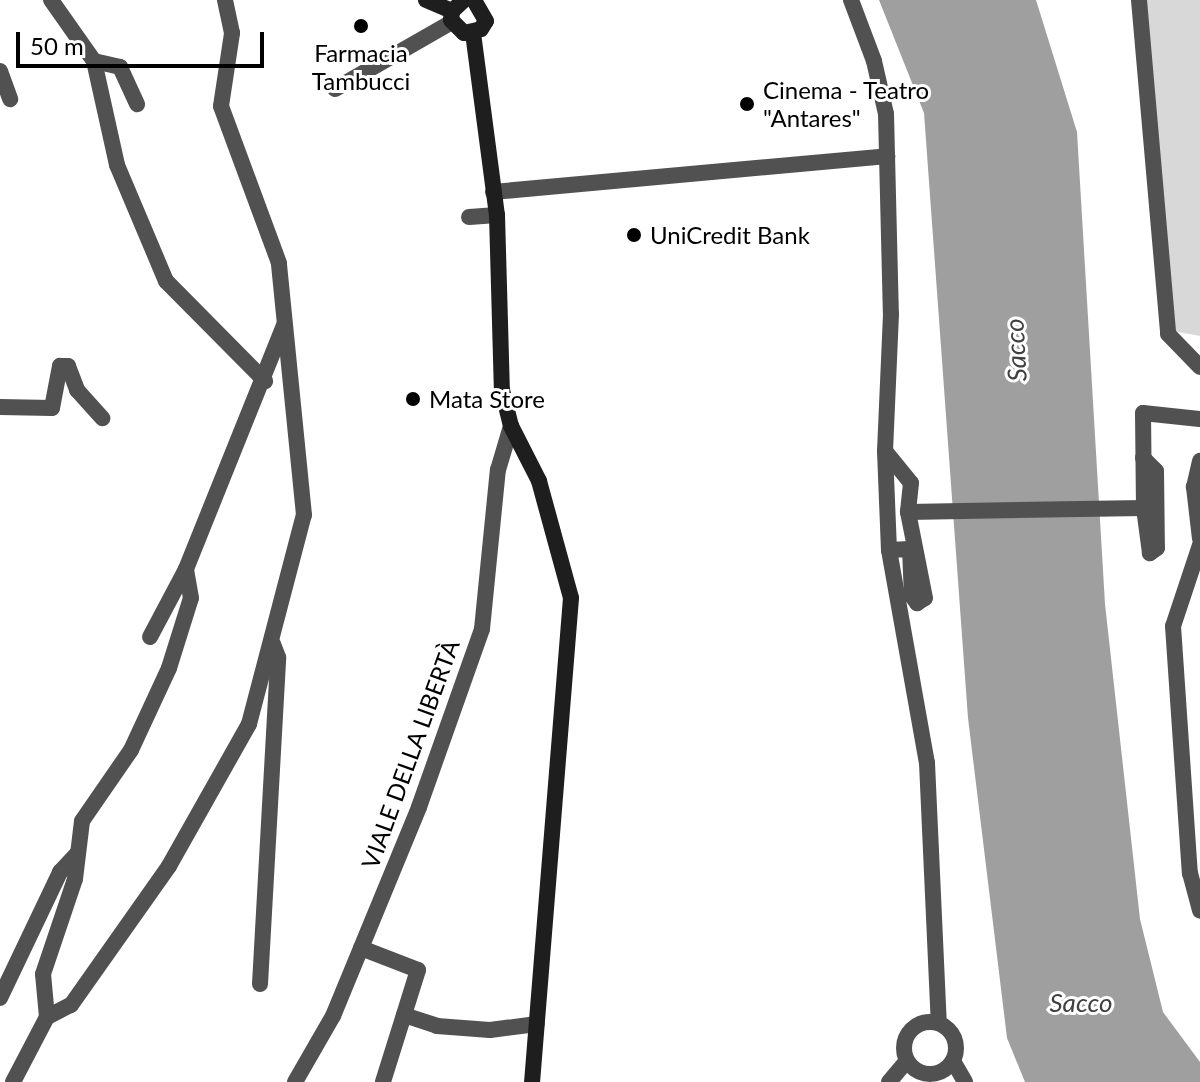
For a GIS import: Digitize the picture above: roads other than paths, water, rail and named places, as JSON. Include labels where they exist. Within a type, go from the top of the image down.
[{"type":"main road","points":[[426,0],[456,11],[456,29],[473,33]]},
{"type":"main road","points":[[473,33],[486,21],[474,0]]},
{"type":"main road","points":[[473,33],[497,215],[502,390],[511,426],[539,481],[571,598],[532,1082]]},
{"type":"street","points":[[51,0],[94,61],[117,165],[166,281],[265,381]]},
{"type":"street","points":[[47,1017],[71,1005],[169,866],[249,724],[304,515],[287,316],[279,263],[221,106],[232,33],[225,0]]},
{"type":"street","points":[[851,0],[874,61],[886,114],[891,314],[885,451],[889,550],[927,763],[939,1023],[956,1043],[953,1061],[965,1082]]},
{"type":"street","points":[[1139,0],[1168,334],[1200,367]]},
{"type":"street","points":[[335,89],[456,11]]},
{"type":"street","points":[[94,61],[120,67],[137,104]]},
{"type":"street","points":[[0,71],[10,99]]},
{"type":"street","points":[[493,192],[887,156]]},
{"type":"street","points":[[469,217],[497,215]]},
{"type":"street","points":[[150,637],[186,569],[265,381],[287,316]]},
{"type":"street","points":[[0,407],[52,408],[60,366],[68,366],[77,390],[102,418]]},
{"type":"street","points":[[1143,458],[1156,471],[1157,548],[1150,553],[1136,508],[1143,458],[1143,413],[1200,419]]},
{"type":"street","name":"VIALE DELLA LIBERTÀ","points":[[295,1082],[333,1016],[419,807],[482,629],[498,470],[511,426]]},
{"type":"street","points":[[885,451],[911,483],[908,512],[925,598],[917,603],[912,596],[910,549],[889,550]]},
{"type":"street","points":[[1200,461],[1197,488],[1200,542],[1173,626],[1200,911]]},
{"type":"street","points":[[908,512],[1136,508]]},
{"type":"street","points":[[13,1082],[47,1017],[43,974],[75,879],[82,821],[131,750],[169,668],[191,598],[186,569]]},
{"type":"street","points":[[260,984],[278,657],[273,642]]},
{"type":"street","points":[[0,998],[60,872],[78,853]]},
{"type":"street","points":[[361,948],[418,970],[383,1082]]},
{"type":"street","points":[[404,1015],[437,1026],[490,1030],[537,1024]]},
{"type":"street","points":[[939,1023],[920,1023],[908,1032],[903,1046],[906,1062],[918,1073],[934,1075],[953,1061]]},
{"type":"street","points":[[889,1082],[906,1062]]},
{"type":"water","name":"Sacco","points":[[879,0],[1036,0],[1077,132],[1105,604],[1140,919],[1163,1012],[1200,1062],[1200,1082],[1025,1082],[1007,1038],[968,718],[924,113]]},
{"type":"place","name":"Farmacia Tambucci","points":[[361,26]]},
{"type":"place","name":"Cinema - Teatro \"Antares\"","points":[[747,104]]},
{"type":"place","name":"UniCredit Bank","points":[[634,235]]},
{"type":"place","name":"Mata Store","points":[[413,399]]}]
